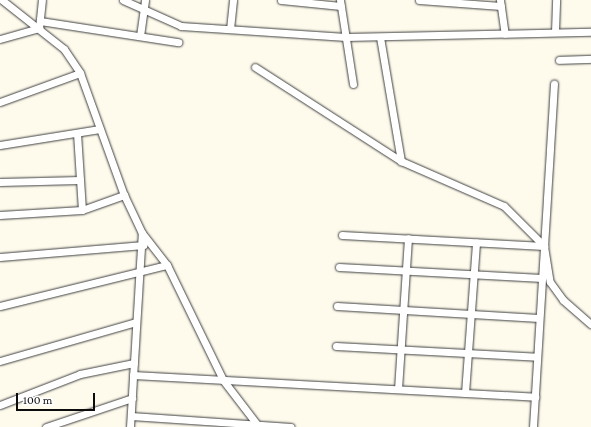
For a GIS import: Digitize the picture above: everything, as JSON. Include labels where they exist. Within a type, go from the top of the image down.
[{"type":"street","points":[[2,0],[39,25],[64,49],[80,73],[124,195],[142,233],[167,265],[223,380],[258,426]]},
{"type":"street","points":[[39,25],[42,0]]},
{"type":"street","points":[[123,0],[181,26],[346,37],[591,32]]},
{"type":"street","points":[[140,36],[146,10],[145,0]]},
{"type":"street","points":[[230,29],[233,0]]},
{"type":"street","points":[[281,0],[341,3],[353,84]]},
{"type":"street","points":[[419,0],[500,3],[505,34]]},
{"type":"street","points":[[555,32],[556,0]]},
{"type":"street","points":[[0,39],[39,25],[140,36],[178,42]]},
{"type":"street","points":[[380,37],[401,161]]},
{"type":"street","points":[[559,60],[591,59]]},
{"type":"street","points":[[254,67],[401,161],[504,206],[544,246],[553,288],[591,324]]},
{"type":"street","points":[[0,102],[80,73]]},
{"type":"street","points":[[533,427],[554,84]]},
{"type":"street","points":[[0,145],[100,129]]},
{"type":"street","points":[[77,133],[82,210]]},
{"type":"street","points":[[0,182],[80,180]]},
{"type":"street","points":[[0,215],[82,210],[124,195]]},
{"type":"street","points":[[130,427],[142,233]]},
{"type":"street","points":[[342,235],[544,246]]},
{"type":"street","points":[[398,389],[408,238]]},
{"type":"street","points":[[465,393],[476,242]]},
{"type":"street","points":[[0,257],[150,244]]},
{"type":"street","points":[[0,306],[167,265]]},
{"type":"street","points":[[339,266],[542,278]]},
{"type":"street","points":[[337,306],[539,318]]},
{"type":"street","points":[[0,361],[136,322]]},
{"type":"street","points":[[336,346],[537,357]]},
{"type":"street","points":[[0,405],[80,374],[134,363]]},
{"type":"street","points":[[133,375],[534,396]]},
{"type":"street","points":[[46,427],[132,398]]},
{"type":"street","points":[[131,416],[258,426],[290,427]]}]
